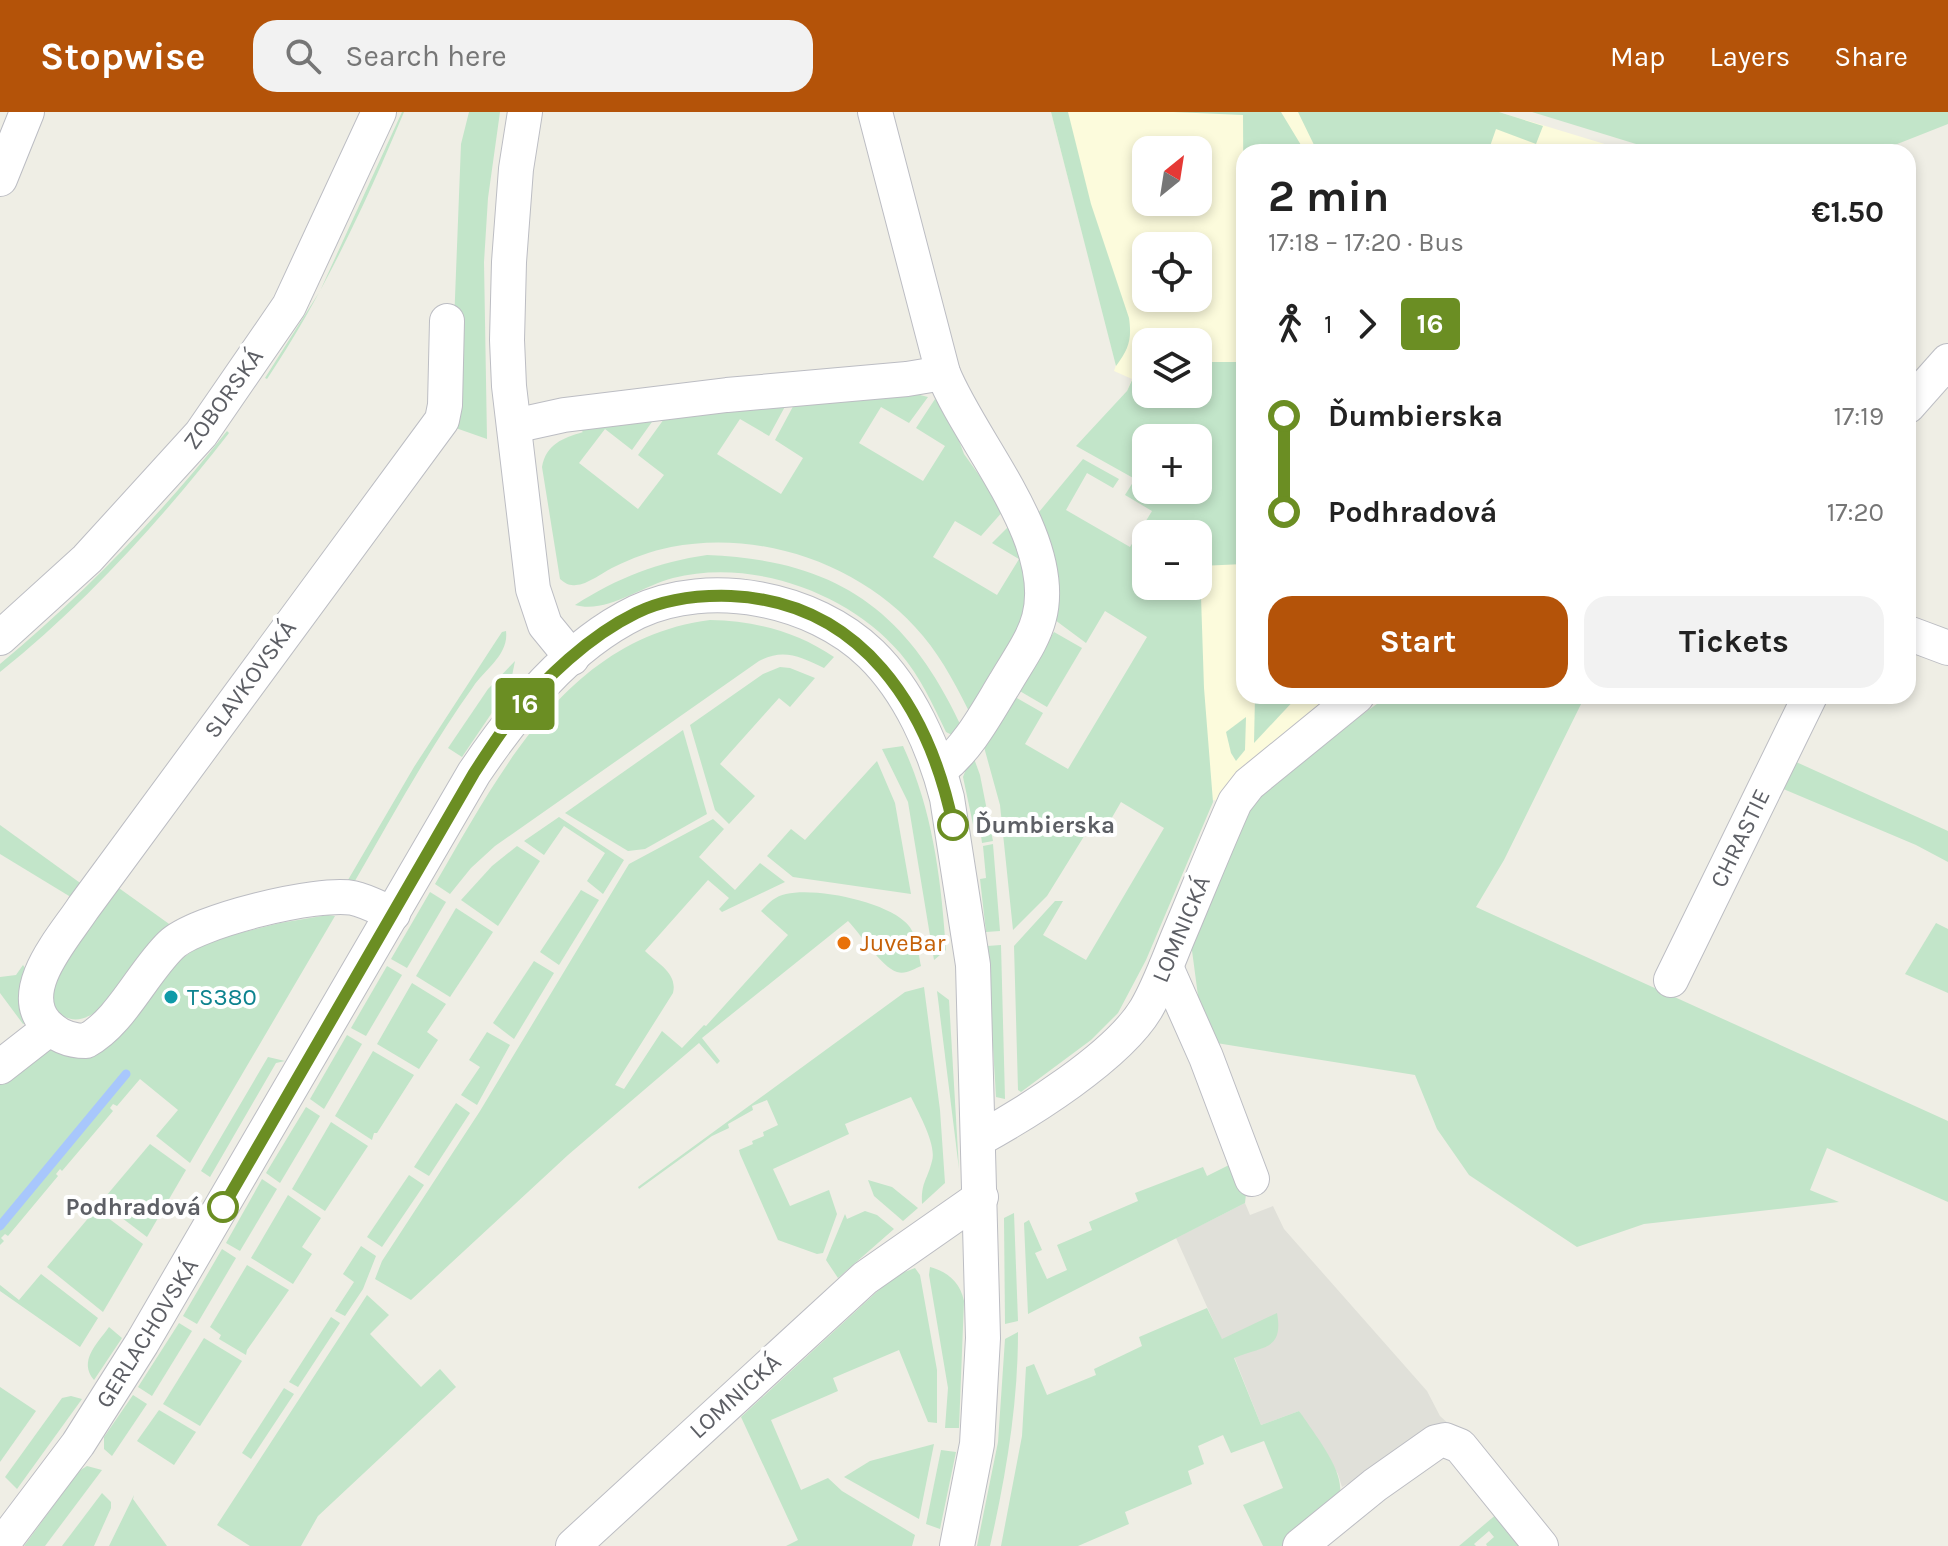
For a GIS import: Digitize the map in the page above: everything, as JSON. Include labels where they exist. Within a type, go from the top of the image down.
[{"type":"street","points":[[0,179],[27,112]]},
{"type":"street","name":"ZOBORSKÁ","points":[[0,638],[87,559],[201,434],[289,306],[379,112]]},
{"type":"street","points":[[525,112],[516,169],[509,262],[507,340],[514,426],[537,608],[545,625],[572,658]]},
{"type":"street","points":[[875,112],[943,373],[952,394],[1013,496],[1038,560],[1042,603],[1030,641],[1003,686],[959,754],[940,770],[953,825],[972,953],[981,1197],[984,1364],[977,1444],[957,1546]]},
{"type":"street","name":"SLAVKOVSKÁ","points":[[50,1028],[39,1013],[35,994],[42,970],[83,908],[306,601],[442,420],[447,321]]},
{"type":"street","points":[[1916,397],[1948,361]]},
{"type":"street","points":[[514,426],[564,415],[943,373]]},
{"type":"street","name":"GERLACHOVSKÁ","points":[[1,1546],[78,1444],[142,1343],[474,773],[510,719],[572,658],[612,627],[638,612],[666,602],[718,595],[772,602],[826,623],[870,654],[914,714],[940,770]]},
{"type":"street","points":[[1916,636],[1948,648]]},
{"type":"street","name":"LOMNICKÁ","points":[[979,1139],[1013,1120],[1113,1048],[1146,1009],[1231,811],[1243,790],[1347,704]]},
{"type":"street","name":"CHRASTIE","points":[[1671,980],[1806,704]]},
{"type":"street","points":[[0,1067],[50,1028],[76,1041],[86,1041],[95,1036],[170,946],[188,932],[261,909],[311,900],[352,898],[393,914]]},
{"type":"street","points":[[1166,967],[1206,1057],[1252,1179]]},
{"type":"street","name":"LOMNICKÁ","points":[[573,1546],[865,1278],[981,1197]]},
{"type":"street","points":[[1300,1546],[1375,1485],[1436,1442],[1445,1440],[1460,1446],[1541,1546]]},
{"type":"shaded area","points":[[402,112],[404,112],[358,215],[321,289]]},
{"type":"shaded area","points":[[469,112],[500,112],[488,198],[484,262],[487,439],[450,426],[461,144]]},
{"type":"shaded area","points":[[1051,112],[1499,112],[1605,144],[1236,144],[1236,704],[1348,704],[1235,802],[1190,798],[1196,600],[1212,600],[1212,520],[1204,520],[1219,486],[1212,470],[1212,424],[1177,424],[1153,408],[1212,408],[1212,328],[1132,328],[1132,379],[1114,371],[1116,365]]},
{"type":"shaded area","points":[[1051,112],[1068,112],[1091,204],[1129,318],[1128,344],[1116,366]]},
{"type":"shaded area","points":[[1173,112],[1281,112],[1300,144],[1243,144],[1243,115]]},
{"type":"shaded area","points":[[1298,112],[1499,112],[1543,126],[1536,144],[1496,129],[1491,144],[1314,144]]},
{"type":"shaded area","points":[[1532,112],[1948,112],[1948,124],[1897,144],[1636,144]]},
{"type":"shaded area","points":[[318,294],[267,379],[265,378]]},
{"type":"shaded area","points":[[1212,362],[1236,362],[1236,564],[1212,565],[1212,520],[1146,520],[1152,511],[1140,504],[1212,504],[1212,424],[1132,424],[1132,477],[1076,446],[1127,391],[1132,380],[1132,408],[1212,408]]},
{"type":"shaded area","points":[[916,394],[928,397],[909,423],[881,407],[859,443],[923,481],[945,446],[916,428],[935,399],[946,406],[964,454],[1004,510],[981,536],[955,521],[933,557],[997,595],[1019,559],[992,543],[1011,524],[1022,547],[1031,604],[973,719],[938,655],[899,611],[841,572],[809,558],[740,543],[705,543],[649,553],[580,584],[569,585],[560,579],[542,467],[551,447],[583,432],[575,425],[659,412],[632,450],[605,429],[579,463],[638,509],[664,475],[638,455],[669,412],[788,401],[769,436],[740,419],[717,454],[781,494],[803,458],[775,440],[797,399]]},
{"type":"shaded area","points":[[227,431],[229,433],[203,465],[122,559],[63,618],[0,672],[0,664],[91,582],[147,524]]},
{"type":"shaded area","points":[[1083,459],[1119,479],[1113,488],[1087,473],[1066,510],[1130,547],[1132,544],[1132,600],[1201,600],[1213,802],[1146,960],[1118,1013],[1091,1040],[1021,1092],[1018,1090],[1014,946],[1055,901],[1063,901],[1043,935],[1086,960],[1164,828],[1121,802],[1103,833],[1091,825],[1047,896],[1013,930],[1000,805],[984,747],[1015,697],[1043,713],[1025,744],[1068,769],[1147,637],[1105,611],[1086,643],[1055,620],[1034,518]]},
{"type":"shaded area","points":[[1132,484],[1132,499],[1125,495]]},
{"type":"shaded area","points":[[707,555],[754,559],[795,568],[832,581],[864,600],[893,624],[919,654],[963,730],[952,735],[946,732],[914,671],[879,631],[826,597],[796,585],[734,573],[703,573],[673,578],[612,603],[587,607],[575,605],[638,572]]},
{"type":"shaded area","points":[[710,620],[775,629],[805,640],[834,657],[824,668],[784,655],[759,661],[495,846],[471,868],[450,894],[435,884],[513,756],[543,717],[577,682],[616,653],[660,632]]},
{"type":"shaded area","points":[[506,631],[500,655],[473,687],[441,735],[352,886],[258,893],[305,883],[348,880],[414,767],[502,632]]},
{"type":"shaded area","points":[[1054,632],[1082,648],[1047,707],[1018,690]]},
{"type":"shaded area","points":[[515,661],[510,686],[462,757],[448,748],[488,689]]},
{"type":"shaded area","points":[[780,667],[815,678],[790,707],[779,698],[720,764],[755,796],[729,824],[715,810],[690,725],[763,674]]},
{"type":"shaded area","points":[[1255,704],[1291,704],[1254,743]]},
{"type":"shaded area","points":[[1377,704],[1581,704],[1504,860],[1476,907],[1948,1121],[1948,1202],[1827,1148],[1810,1190],[1839,1202],[1644,1224],[1577,1247],[1469,1175],[1437,1129],[1415,1075],[1204,1041],[1191,943],[1249,804],[1306,755]]},
{"type":"shaded area","points":[[1246,717],[1245,750],[1236,761],[1226,732]]},
{"type":"shaded area","points":[[683,730],[707,814],[645,849],[628,851],[565,813]]},
{"type":"shaded area","points":[[903,746],[922,795],[938,871],[946,950],[934,960],[908,802],[882,749]]},
{"type":"shaded area","points":[[972,753],[980,775],[993,841],[982,843],[980,828],[974,829],[963,777]]},
{"type":"shaded area","points":[[877,761],[895,803],[911,894],[793,877],[767,856],[791,829],[805,840]]},
{"type":"shaded area","points":[[1794,761],[1948,831],[1948,862],[1916,845],[1781,788]]},
{"type":"shaded area","points":[[559,817],[624,860],[603,894],[587,881],[605,853],[564,826],[544,855],[524,841]]},
{"type":"shaded area","points":[[713,819],[724,829],[699,857],[735,890],[760,863],[785,882],[722,912],[719,909],[729,898],[708,880],[645,951],[670,974],[673,993],[615,1085],[624,1089],[662,1031],[682,1048],[706,1026],[788,935],[761,911],[782,895],[814,892],[848,897],[894,914],[912,930],[921,966],[903,973],[891,969],[848,921],[702,1038],[720,1061],[717,1064],[699,1043],[568,1155],[411,1300],[375,1279],[382,1261],[480,1111],[629,864]]},
{"type":"shaded area","points":[[0,825],[83,885],[74,899],[0,854]]},
{"type":"shaded area","points":[[993,844],[1000,931],[986,932],[980,879],[986,878],[983,846]]},
{"type":"shaded area","points":[[517,846],[540,861],[498,926],[461,900],[492,866]]},
{"type":"shaded area","points":[[116,886],[172,926],[96,1012],[88,1017],[70,1019],[54,1008],[50,993],[53,982],[68,954]]},
{"type":"shaded area","points":[[581,890],[599,900],[559,965],[540,952]]},
{"type":"shaded area","points":[[430,892],[446,902],[407,968],[391,959]]},
{"type":"shaded area","points":[[456,908],[493,932],[450,997],[416,976]]},
{"type":"shaded area","points":[[335,916],[190,1163],[156,1136],[178,1110],[140,1079],[117,1106],[113,1104],[110,1108],[113,1111],[62,1171],[60,1169],[56,1174],[58,1176],[8,1236],[5,1234],[1,1238],[4,1241],[0,1245],[0,1080],[25,1061],[55,1047],[207,941]]},
{"type":"shaded area","points":[[1936,923],[1948,929],[1948,993],[1905,974]]},
{"type":"shaded area","points":[[1001,945],[1005,1099],[996,1097],[987,946]]},
{"type":"shaded area","points":[[534,961],[554,973],[514,1039],[493,1023]]},
{"type":"shaded area","points":[[23,965],[20,989],[26,1023],[23,1024],[0,993],[0,977],[16,975]]},
{"type":"shaded area","points":[[387,966],[402,975],[366,1036],[351,1028]]},
{"type":"shaded area","points":[[412,983],[446,1004],[427,1032],[438,1040],[419,1069],[377,1044]]},
{"type":"shaded area","points":[[924,987],[940,1110],[945,1183],[922,1204],[923,1186],[933,1154],[926,1129],[911,1097],[845,1124],[849,1134],[773,1169],[790,1206],[829,1190],[837,1214],[823,1253],[817,1254],[778,1240],[740,1154],[739,1150],[753,1144],[752,1141],[764,1136],[763,1132],[778,1125],[767,1100],[752,1106],[753,1110],[728,1124],[729,1128],[712,1136],[639,1189],[905,992]]},
{"type":"shaded area","points":[[937,991],[949,1000],[959,1169]]},
{"type":"shaded area","points":[[487,1032],[510,1045],[477,1105],[461,1095],[480,1067],[469,1060]]},
{"type":"shaded area","points":[[347,1035],[362,1044],[324,1109],[310,1099]]},
{"type":"shaded area","points":[[373,1051],[414,1075],[372,1140],[335,1116]]},
{"type":"shaded area","points":[[268,1057],[285,1061],[276,1063],[210,1177],[201,1171]]},
{"type":"shaded area","points":[[456,1103],[470,1113],[429,1176],[414,1167]]},
{"type":"shaded area","points":[[306,1107],[320,1116],[280,1183],[266,1173]]},
{"type":"shaded area","points":[[331,1122],[368,1146],[325,1211],[292,1189]]},
{"type":"shaded area","points":[[150,1144],[186,1170],[147,1237],[101,1202]]},
{"type":"shaded area","points":[[1237,1161],[1246,1194],[1245,1203],[1028,1314],[1024,1223],[1029,1220],[1042,1250],[1035,1253],[1047,1279],[1067,1270],[1057,1245],[1092,1230],[1089,1222],[1138,1201],[1135,1193],[1203,1167],[1207,1176]]},
{"type":"shaded area","points":[[409,1175],[424,1185],[382,1247],[367,1237]]},
{"type":"shaded area","points":[[262,1179],[277,1189],[240,1251],[226,1243]]},
{"type":"shaded area","points":[[868,1180],[892,1187],[918,1208],[903,1221],[874,1196]]},
{"type":"shaded area","points":[[288,1195],[321,1218],[302,1247],[312,1254],[293,1284],[251,1258]]},
{"type":"shaded area","points":[[1245,1203],[1250,1215],[1273,1206],[1284,1229],[1427,1391],[1440,1416],[1451,1426],[1342,1487],[1338,1474],[1299,1411],[1261,1425],[1235,1359],[1226,1349],[1176,1238]]},
{"type":"shaded area","points":[[96,1209],[143,1244],[103,1312],[47,1267]]},
{"type":"shaded area","points":[[865,1211],[877,1215],[894,1229],[838,1278],[826,1260],[845,1214],[847,1219]]},
{"type":"shaded area","points":[[1014,1213],[1018,1321],[1005,1324],[1004,1218]]},
{"type":"shaded area","points":[[361,1246],[376,1256],[363,1289],[345,1316],[335,1311],[354,1282],[343,1274]]},
{"type":"shaded area","points":[[222,1249],[236,1258],[197,1324],[183,1316]]},
{"type":"shaded area","points":[[247,1265],[289,1290],[246,1355],[219,1339],[221,1335],[210,1327]]},
{"type":"shaded area","points":[[930,1267],[952,1279],[960,1288],[964,1301],[959,1428],[945,1428],[948,1388]]},
{"type":"shaded area","points":[[915,1268],[920,1275],[937,1370],[937,1423],[928,1422],[899,1350],[833,1378],[838,1391],[771,1420],[801,1490],[828,1478],[842,1491],[915,1535],[912,1546],[786,1546],[798,1540],[741,1417],[894,1276]]},
{"type":"shaded area","points":[[41,1274],[98,1318],[80,1347],[0,1291],[0,1285],[19,1300]]},
{"type":"shaded area","points":[[367,1295],[389,1315],[370,1334],[421,1387],[440,1369],[456,1387],[318,1516],[301,1546],[250,1546],[217,1525]]},
{"type":"shaded area","points":[[1207,1308],[1222,1339],[1277,1313],[1274,1341],[1262,1349],[1234,1358],[1261,1425],[1299,1411],[1334,1466],[1340,1488],[1339,1497],[1282,1546],[1263,1546],[1243,1505],[1283,1488],[1264,1441],[1231,1453],[1223,1435],[1198,1446],[1204,1464],[1188,1471],[1192,1484],[1125,1512],[1129,1524],[1078,1546],[1001,1546],[1022,1436],[1026,1367],[1034,1364],[1047,1395],[1096,1375],[1094,1369],[1142,1346],[1139,1337]]},
{"type":"shaded area","points":[[331,1317],[340,1323],[298,1387],[289,1382]]},
{"type":"shaded area","points":[[179,1323],[192,1331],[152,1396],[138,1387]]},
{"type":"shaded area","points":[[109,1327],[122,1338],[94,1380],[88,1366],[89,1359]]},
{"type":"shaded area","points":[[1018,1332],[1013,1413],[1001,1493],[990,1546],[977,1546],[998,1442],[1005,1339]]},
{"type":"shaded area","points":[[204,1338],[242,1361],[200,1426],[163,1404]]},
{"type":"shaded area","points":[[0,1387],[36,1411],[0,1462]]},
{"type":"shaded area","points":[[284,1388],[294,1394],[251,1459],[242,1453]]},
{"type":"shaded area","points":[[133,1395],[147,1404],[112,1456],[104,1449],[104,1437]]},
{"type":"shaded area","points":[[71,1396],[82,1399],[17,1489],[5,1477],[62,1398]]},
{"type":"shaded area","points":[[159,1410],[196,1432],[174,1465],[137,1441]]},
{"type":"shaded area","points":[[934,1444],[919,1519],[844,1477],[870,1461]]},
{"type":"shaded area","points":[[941,1450],[956,1452],[940,1529],[926,1524]]},
{"type":"shaded area","points":[[87,1466],[102,1470],[45,1546],[24,1546],[79,1471]]},
{"type":"shaded area","points":[[102,1493],[111,1502],[111,1508],[94,1546],[62,1546]]},
{"type":"shaded area","points":[[134,1495],[133,1499],[167,1546],[109,1546]]},
{"type":"shaded area","points":[[1498,1513],[1525,1546],[1487,1546],[1494,1537],[1489,1531],[1474,1544],[1476,1546],[1459,1546]]},
{"type":"waterway","points":[[0,1226],[126,1074]]},
{"type":"bus line","name":"16","points":[[223,1207],[474,773],[510,719],[572,658],[612,627],[638,612],[692,597],[745,597],[801,612],[849,637],[870,654],[914,714],[940,770],[953,825]]},
{"type":"place","name":"Ďumbierska","points":[[953,825]]},
{"type":"place","name":"JuveBar","points":[[844,943]]},
{"type":"place","name":"TS380","points":[[171,997]]},
{"type":"place","name":"Podhradová","points":[[223,1207]]}]
